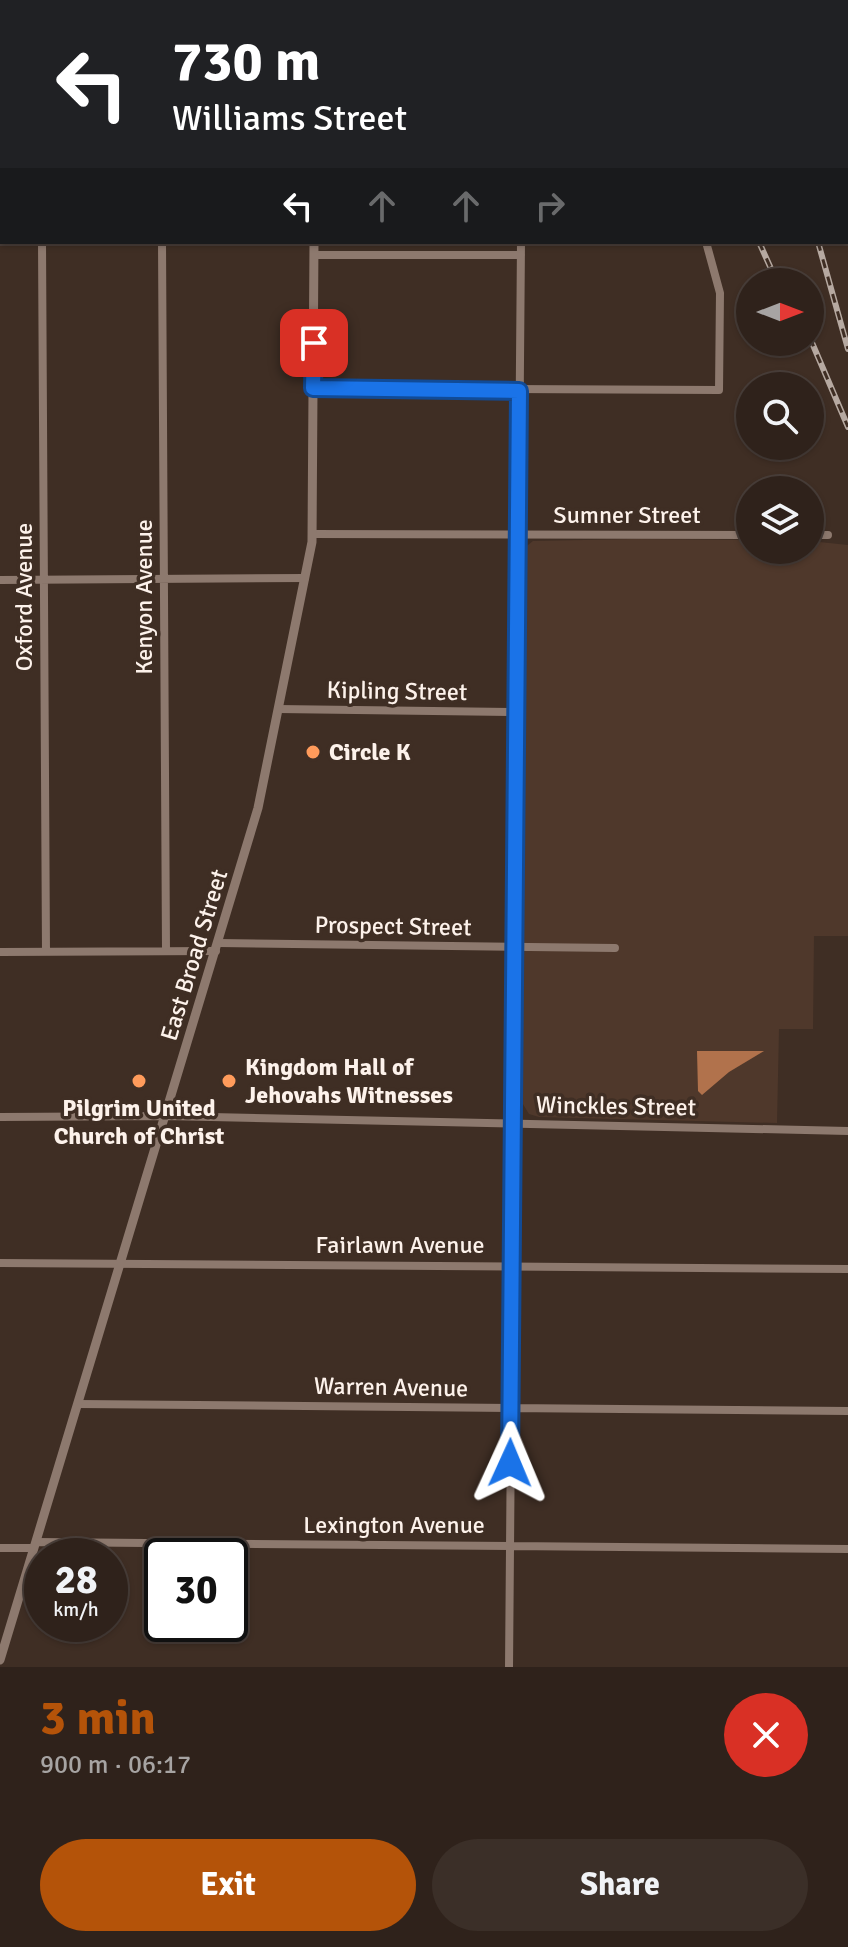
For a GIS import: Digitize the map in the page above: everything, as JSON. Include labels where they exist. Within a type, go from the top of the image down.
[{"type":"street","name":"Oxford Avenue","points":[[42,244],[46,952]]},
{"type":"street","name":"Kenyon Avenue","points":[[162,244],[166,951]]},
{"type":"street","name":"East Broad Street","points":[[37,1538],[258,808],[312,534],[314,244]]},
{"type":"street","points":[[509,1667],[521,244]]},
{"type":"street","points":[[313,388],[719,390],[720,293],[707,244]]},
{"type":"street","points":[[314,255],[521,255]]},
{"type":"street","name":"Sumner Street","points":[[312,534],[736,535]]},
{"type":"street","points":[[0,580],[305,578]]},
{"type":"street","name":"Kipling Street","points":[[278,709],[515,712]]},
{"type":"street","name":"Prospect Street","points":[[0,952],[166,951],[218,947],[615,948]]},
{"type":"street","name":"Winckles Street","points":[[0,1117],[166,1116],[848,1131]]},
{"type":"street","name":"Fairlawn Avenue","points":[[0,1263],[848,1269]]},
{"type":"street","name":"Warren Avenue","points":[[78,1404],[848,1411]]},
{"type":"street","name":"Lexington Avenue","points":[[128,1545],[848,1549]]},
{"type":"street","name":"Lexington Avenue","points":[[0,1548],[24,1546]]},
{"type":"street","name":"East Broad Street","points":[[0,1660],[24,1581]]},
{"type":"shaded area","points":[[736,540],[736,564],[824,564],[824,542],[848,545],[848,936],[814,936],[813,1029],[779,1029],[777,1123],[539,1117],[529,1114],[521,1101],[523,549],[533,541]]},
{"type":"shaded area","points":[[697,1051],[764,1051],[729,1072],[702,1095],[698,1091]]},
{"type":"railway","points":[[760,244],[771,268]]},
{"type":"railway","points":[[819,244],[848,349]]},
{"type":"railway","points":[[818,356],[848,427]]},
{"type":"place","name":"Circle K","points":[[313,752]]},
{"type":"place","name":"Pilgrim United Church of Christ","points":[[139,1081]]},
{"type":"place","name":"Kingdom Hall of Jehovahs Witnesses","points":[[229,1081]]},
{"type":"route","points":[[314,343],[313,388],[519,391],[510,1463]]}]
